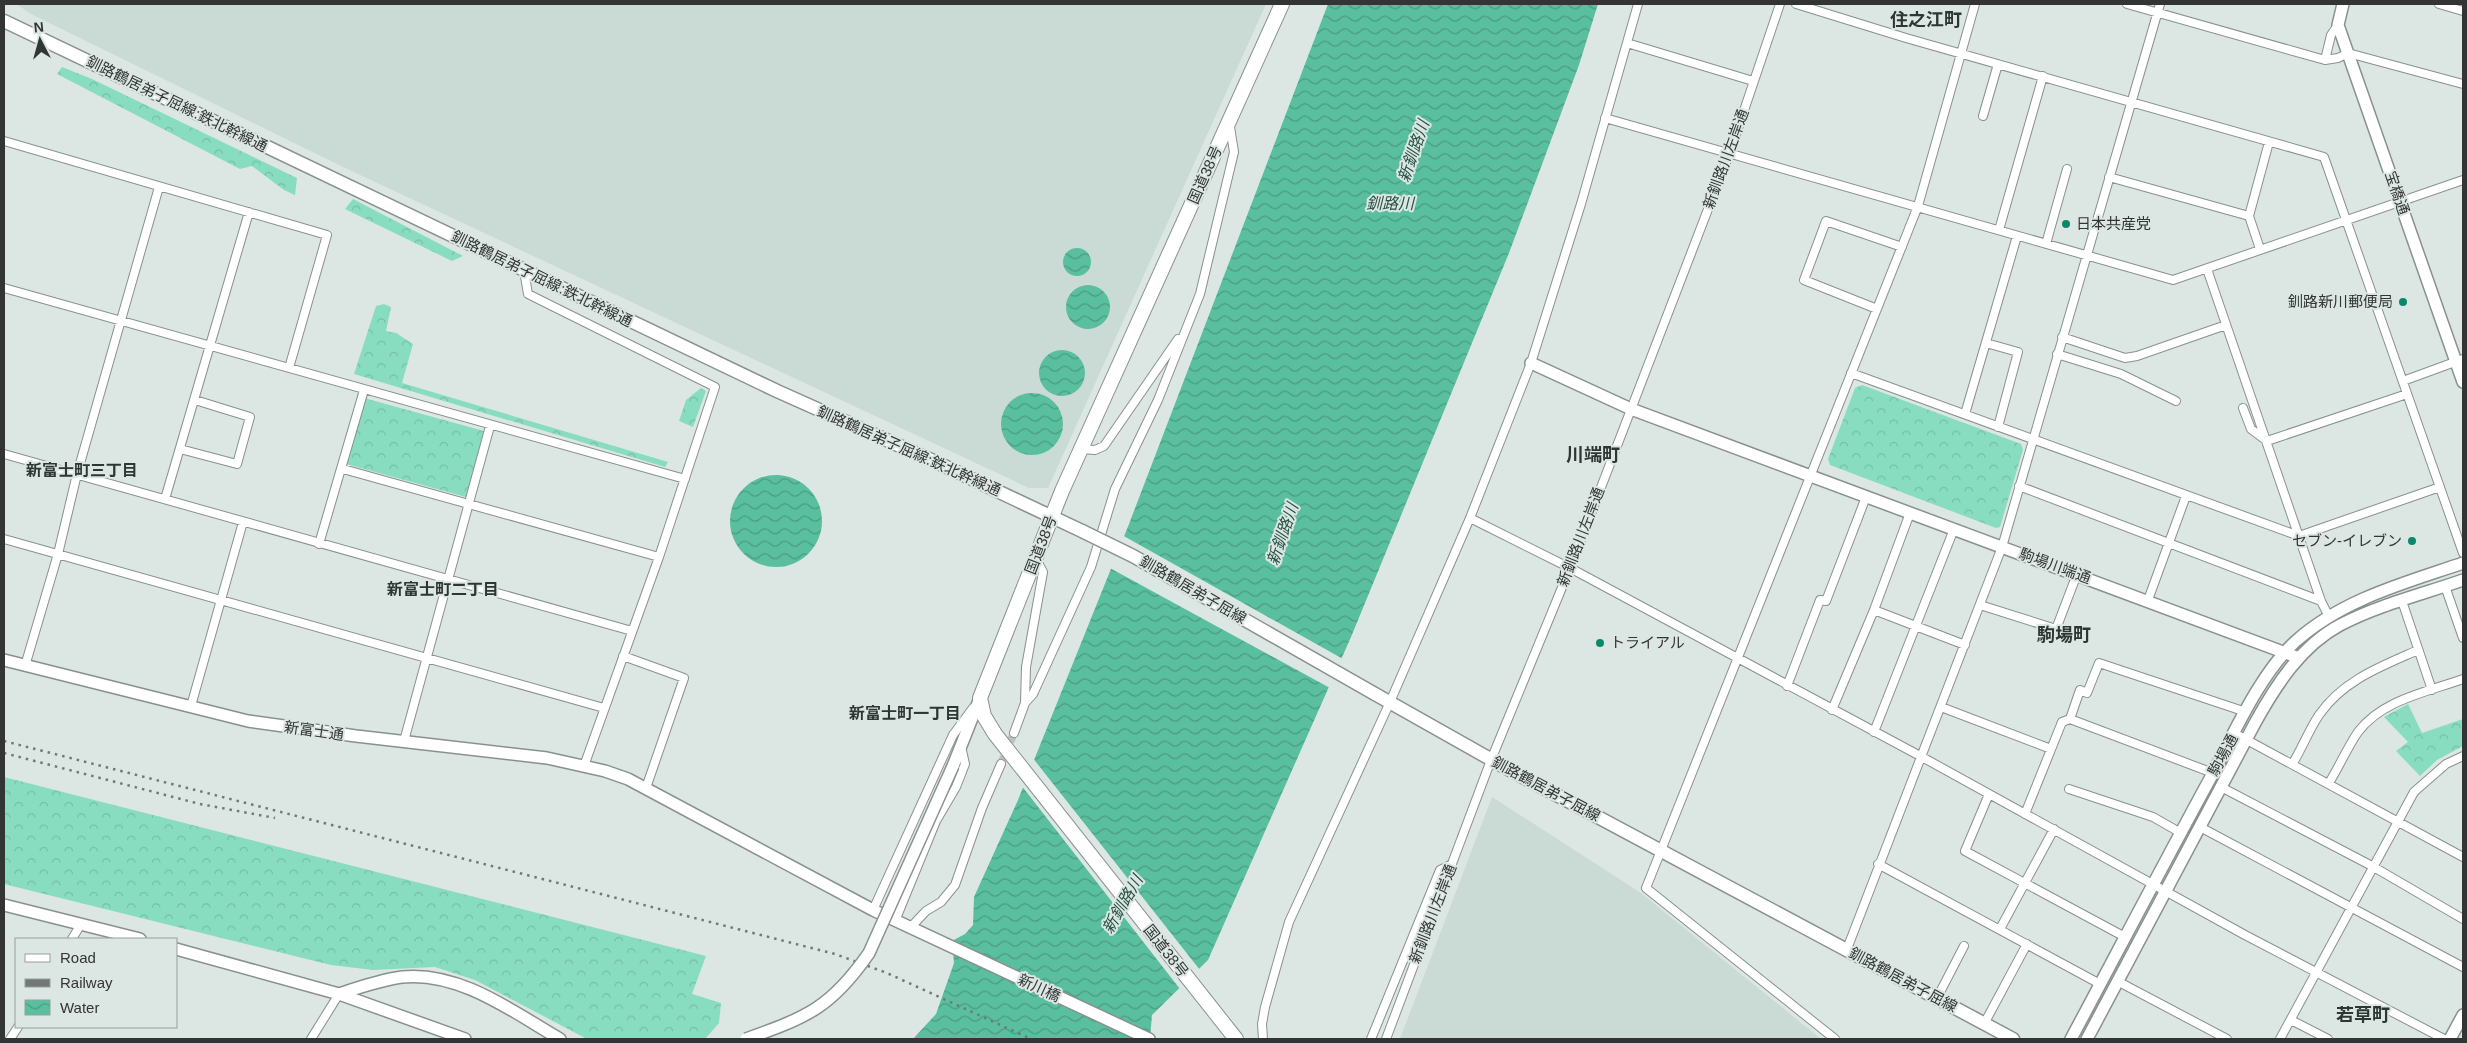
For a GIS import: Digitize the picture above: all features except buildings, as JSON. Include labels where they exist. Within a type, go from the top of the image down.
[{"type":"highway","name":"国道38号","points":[[1234,1037],[995,734],[984,716],[980,698],[1081,449],[1282,4]]},
{"type":"main road","name":"釧路鶴居弟子屈線:鉄北幹線通","points":[[4,21],[777,391],[938,463],[1082,531]]},
{"type":"main road","name":"釧路鶴居弟子屈線","points":[[1082,531],[1133,556],[1491,760],[2013,1039]]},
{"type":"street","points":[[1263,1039],[1265,1007],[1289,922],[1390,702],[1470,518],[1531,363],[1581,204],[1638,4]]},
{"type":"street","name":"新釧路川左岸通","points":[[1386,1039],[1491,760],[1570,568],[1730,152],[1780,4]]},
{"type":"street","points":[[1796,4],[2324,157],[2463,553]]},
{"type":"street","points":[[1835,1039],[1646,888],[1918,206],[1975,4]]},
{"type":"street","points":[[2127,4],[2325,60],[2338,58],[2348,53],[2463,84]]},
{"type":"street","points":[[1847,949],[1878,864],[1922,757],[2002,547],[2160,4]]},
{"type":"street","points":[[2325,60],[2331,35],[2338,24],[2342,4]]},
{"type":"street","points":[[2439,4],[2463,11]]},
{"type":"street","name":"宝橋通","points":[[2338,24],[2400,202],[2460,361],[2463,382]]},
{"type":"street","points":[[1627,43],[1753,81]]},
{"type":"street","points":[[1983,116],[1998,64]]},
{"type":"street","points":[[1999,230],[2044,76]]},
{"type":"street","points":[[1605,118],[1730,152],[2173,280],[2463,180]]},
{"type":"street","points":[[1025,703],[1033,694],[1091,567],[1115,489],[1158,400],[1200,294],[1234,152],[1229,122]]},
{"type":"street","points":[[4,141],[327,235],[290,368]]},
{"type":"street","points":[[2260,250],[2249,216],[2269,142]]},
{"type":"street","points":[[2046,244],[2067,169]]},
{"type":"street","points":[[2109,177],[2249,216]]},
{"type":"street","points":[[25,666],[58,554],[77,474],[159,187]]},
{"type":"street","points":[[166,500],[249,212]]},
{"type":"street","points":[[1877,309],[1804,280],[1826,221],[1902,247]]},
{"type":"street","points":[[1965,414],[2018,236]]},
{"type":"street","points":[[2206,269],[2321,600],[2329,617]]},
{"type":"street","points":[[524,271],[528,294],[715,387],[659,557],[584,766]]},
{"type":"street","points":[[4,288],[490,426],[685,479]]},
{"type":"street","points":[[2062,337],[2125,358],[2137,356],[2226,325]]},
{"type":"street","points":[[1081,449],[1095,450],[1104,446],[1186,327]]},
{"type":"street","points":[[1986,342],[2018,352],[1998,427]]},
{"type":"street","points":[[2058,354],[2121,374],[2176,402]]},
{"type":"street","points":[[2121,374],[2125,358]]},
{"type":"street","points":[[2402,381],[2460,361]]},
{"type":"street","name":"駒場川端通","points":[[1531,363],[1630,409],[2148,600],[2299,658]]},
{"type":"street","points":[[1852,373],[2299,536],[2440,487]]},
{"type":"street","points":[[319,544],[343,469],[364,390]]},
{"type":"street","points":[[2267,442],[2407,394]]},
{"type":"street","points":[[180,449],[237,464],[250,417],[195,400]]},
{"type":"street","points":[[2243,408],[2251,429],[2267,442]]},
{"type":"street","points":[[404,741],[490,426]]},
{"type":"street","points":[[4,454],[632,631]]},
{"type":"street","points":[[343,469],[659,557]]},
{"type":"street","points":[[2019,486],[2321,600]]},
{"type":"street","points":[[2148,600],[2186,496]]},
{"type":"street","points":[[1787,686],[1820,600],[1826,602],[1866,497]]},
{"type":"street","points":[[1832,710],[1874,610],[1910,513]]},
{"type":"street","points":[[1470,518],[1570,568],[2154,882],[2316,972],[2444,1039]]},
{"type":"street","points":[[191,706],[243,522]]},
{"type":"street","points":[[1874,732],[1954,529]]},
{"type":"street","points":[[4,539],[604,708]]},
{"type":"street","points":[[1014,733],[1025,703],[1026,667],[1044,572],[1036,559]]},
{"type":"street","name":"駒場通","points":[[2071,1039],[2234,733],[2284,652],[2329,617],[2375,593],[2463,563]]},
{"type":"street","points":[[1980,606],[2056,629],[2077,574]]},
{"type":"street","name":"駒場通","points":[[2086,1039],[2119,982],[2166,890],[2273,692],[2299,658],[2339,626],[2402,601],[2463,580]]},
{"type":"street","points":[[2445,586],[2463,638]]},
{"type":"street","points":[[2402,601],[2432,690]]},
{"type":"street","points":[[1874,610],[1965,644]]},
{"type":"street","points":[[2293,763],[2319,715],[2349,684],[2368,672],[2418,650]]},
{"type":"street","points":[[623,656],[684,678],[646,788]]},
{"type":"street","name":"新富士通","points":[[4,660],[248,721],[547,758],[584,766],[628,779],[873,910]]},
{"type":"street","points":[[2070,719],[2080,690],[2086,693],[2098,663],[2246,712]]},
{"type":"street","points":[[2329,783],[2358,732],[2378,712],[2394,703],[2463,679]]},
{"type":"street","points":[[746,1039],[795,1021],[819,1008],[840,991],[856,972],[869,953],[953,766],[980,698]]},
{"type":"street","points":[[873,910],[952,735],[980,698]]},
{"type":"street","points":[[1941,708],[2051,749]]},
{"type":"street","points":[[2025,814],[2062,722],[2070,719],[2213,773]]},
{"type":"street","points":[[2234,733],[2293,763],[2463,857]]},
{"type":"street","points":[[895,921],[936,821],[956,788],[965,764],[961,746]]},
{"type":"street","points":[[2280,1039],[2372,866],[2414,792],[2446,764],[2463,756]]},
{"type":"street","points":[[910,928],[926,911],[941,902],[955,885],[982,808],[1002,764]]},
{"type":"street","points":[[2221,787],[2372,866],[2463,918]]},
{"type":"street","points":[[2069,789],[2152,817],[2181,833]]},
{"type":"street","points":[[1989,794],[1964,851],[2125,937]]},
{"type":"street","points":[[2200,826],[2463,967]]},
{"type":"street","points":[[2000,929],[2054,829]]},
{"type":"street","points":[[1372,1039],[1440,870],[1452,864]]},
{"type":"street","points":[[1878,864],[2100,984]]},
{"type":"street","points":[[4,905],[136,938]]},
{"type":"street","name":"新川橋","points":[[873,910],[1149,1039]]},
{"type":"street","points":[[73,938],[81,924]]},
{"type":"street","points":[[1984,1024],[2027,944]]},
{"type":"street","points":[[1937,998],[1964,946]]},
{"type":"street","points":[[178,950],[339,994],[465,1039]]},
{"type":"street","points":[[310,1039],[339,994],[403,977],[424,977],[452,982],[481,994],[560,1039]]},
{"type":"street","points":[[2119,982],[2227,1039]]},
{"type":"street","points":[[2450,1039],[2463,1015]]},
{"type":"street","points":[[2291,1020],[2328,1039]]},
{"type":"street","points":[[10,1039],[17,1028]]},
{"type":"shaded area","points":[[17,4],[1266,4],[1048,488],[1029,488],[341,166],[29,13]]},
{"type":"shaded area","points":[[1492,797],[1641,893],[1821,1039],[1400,1039]]},
{"type":"green space","points":[[62,67],[92,79],[297,178],[295,195],[284,190],[252,166],[240,169],[57,74]]},
{"type":"green space","points":[[353,199],[463,256],[452,261],[345,209]]},
{"type":"green space","points":[[384,304],[391,307],[386,331],[396,333],[413,344],[402,383],[668,462],[665,467],[354,374],[376,306]]},
{"type":"green space","points":[[1862,385],[2021,444],[2023,450],[2000,527],[1996,528],[1830,465],[1828,459],[1855,388]]},
{"type":"green space","points":[[701,388],[706,391],[693,427],[679,421],[686,400]]},
{"type":"green space","points":[[364,398],[484,431],[466,497],[346,464]]},
{"type":"green space","points":[[2408,704],[2422,733],[2463,719],[2463,746],[2437,760],[2420,776],[2396,751],[2408,742],[2384,717]]},
{"type":"green space","points":[[4,777],[706,956],[692,994],[721,1003],[719,1023],[705,1039],[587,1039],[475,980],[435,967],[373,970],[331,965],[4,884]]},
{"type":"water","name":"釧路川","points":[[1328,4],[1598,4],[1579,65],[1509,253],[1351,637],[1208,960],[1152,1015],[1150,1039],[913,1039],[936,1014],[954,963],[952,941],[965,934],[973,925],[974,897],[1018,800],[1129,524]]},
{"type":"water","points":[[1077,248],[1087,252],[1091,262],[1087,272],[1077,276],[1067,272],[1063,262],[1067,252]]},
{"type":"water","points":[[1092,285],[1104,291],[1109,298],[1109,316],[1104,323],[1097,328],[1084,329],[1076,326],[1069,319],[1066,303],[1069,295],[1076,288]]},
{"type":"water","points":[[1057,350],[1067,350],[1081,360],[1085,373],[1081,386],[1075,392],[1067,396],[1057,396],[1043,386],[1039,378],[1039,368],[1049,354]]},
{"type":"water","points":[[1026,393],[1038,393],[1054,402],[1061,412],[1063,424],[1061,436],[1054,446],[1038,455],[1026,455],[1015,450],[1006,441],[1001,430],[1001,418],[1006,407],[1015,398]]},
{"type":"water","points":[[776,475],[794,478],[809,488],[819,503],[822,521],[819,539],[809,554],[794,564],[776,567],[758,564],[743,554],[733,539],[730,521],[733,503],[743,488],[758,478]]},
{"type":"pier","points":[[1122,535],[1343,659],[1330,688],[1108,567]]},
{"type":"pier","points":[[1032,757],[1200,970],[1180,989],[1021,785]]},
{"type":"tunnel","points":[[1001,764],[1014,733]]},
{"type":"railway","points":[[4,741],[835,954],[887,973],[1031,1039]]},
{"type":"railway","points":[[4,753],[200,804],[275,818]]},
{"type":"place","name":"日本共産党","points":[[2066,224]]},
{"type":"place","name":"釧路新川郵便局","points":[[2403,302]]},
{"type":"place","name":"セブン-イレブン","points":[[2412,541]]},
{"type":"place","name":"トライアル","points":[[1600,643]]},
{"type":"district","name":"住之江町","points":[[1926,20]]},
{"type":"district","name":"川端町","points":[[1593,455]]},
{"type":"district","name":"新富士町三丁目","points":[[82,470]]},
{"type":"district","name":"新富士町二丁目","points":[[443,589]]},
{"type":"district","name":"駒場町","points":[[2064,635]]},
{"type":"district","name":"新富士町一丁目","points":[[905,713]]},
{"type":"district","name":"若草町","points":[[2363,1015]]},
{"type":"water label","name":"新釧路川","points":[[1413,151]]},
{"type":"water label","name":"新釧路川","points":[[1282,534]]},
{"type":"water label","name":"新釧路川","points":[[1122,904]]}]
